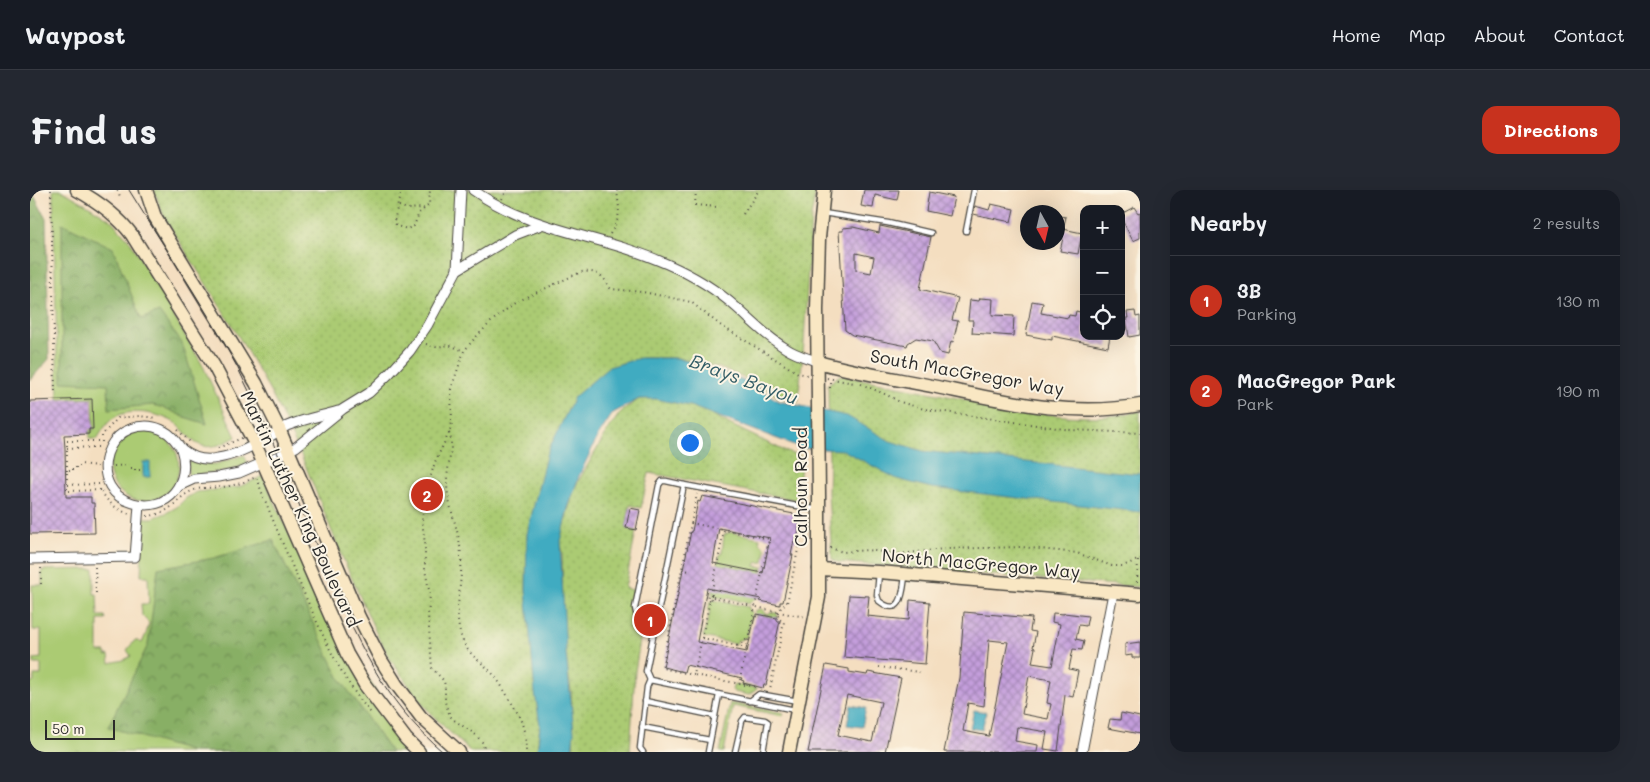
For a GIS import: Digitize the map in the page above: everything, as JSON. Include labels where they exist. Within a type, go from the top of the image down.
[{"type":"main road","name":"Martin Luther King Boulevard","points":[[77,190],[110,210],[122,221],[214,366],[264,463],[347,654],[365,685],[406,739],[419,752]]},
{"type":"main road","name":"Martin Luther King Boulevard","points":[[146,190],[155,217],[256,383],[289,450],[360,617],[381,660],[396,684],[421,717],[459,752]]},
{"type":"main road","name":"Calhoun Road","points":[[789,752],[819,597],[819,378],[817,310],[819,238],[824,190]]},
{"type":"main road","name":"South MacGregor Way","points":[[818,362],[1027,405],[1081,410],[1117,409],[1140,405]]},
{"type":"main road","name":"North MacGregor Way","points":[[819,569],[905,574],[1113,593],[1138,590]]},
{"type":"street","points":[[179,486],[194,480],[239,473],[289,450],[343,409],[369,393],[389,374],[410,351],[435,313],[457,270],[461,190]]},
{"type":"street","points":[[472,190],[513,214],[541,225],[604,242],[665,263],[690,275],[738,308],[787,349],[818,362]]},
{"type":"street","points":[[457,270],[515,235],[541,225]]},
{"type":"street","points":[[181,449],[199,458],[213,459],[234,454],[286,427],[343,409]]},
{"type":"street","points":[[148,426],[166,432],[181,449],[184,474],[179,486],[170,496],[155,504],[139,505],[122,498],[109,484],[105,466],[106,456],[114,440],[130,429],[148,426]]},
{"type":"street","points":[[30,559],[135,557],[139,505]]},
{"type":"street","points":[[1082,752],[1113,593]]},
{"type":"lane","points":[[966,231],[974,190]]},
{"type":"lane","points":[[821,213],[888,223],[931,233]]},
{"type":"lane","points":[[655,627],[637,617],[635,608],[662,481],[819,510]]},
{"type":"lane","points":[[642,752],[640,748],[642,727],[647,687],[650,680],[646,671],[684,485]]},
{"type":"lane","points":[[879,572],[877,595],[879,601],[889,606],[897,605],[900,602],[905,574]]},
{"type":"lane","points":[[650,680],[750,701],[797,706]]},
{"type":"lane","points":[[750,701],[759,694],[797,706]]},
{"type":"lane","points":[[708,752],[719,695]]},
{"type":"lane","points":[[645,701],[715,716]]},
{"type":"lane","points":[[735,752],[742,721],[745,717],[768,722],[762,752]]},
{"type":"lane","points":[[642,727],[710,740]]},
{"type":"path","points":[[51,190],[55,393]]},
{"type":"path","points":[[117,190],[121,198]]},
{"type":"path","points":[[401,190],[394,222],[396,226],[407,229],[414,226],[419,213],[429,205],[430,190]]},
{"type":"path","points":[[604,242],[620,215],[617,190]]},
{"type":"path","points":[[696,190],[696,206],[717,207]]},
{"type":"path","points":[[742,214],[759,190]]},
{"type":"path","points":[[399,206],[407,209],[425,208]]},
{"type":"path","points":[[485,752],[482,742],[476,735],[450,716],[445,702],[444,681],[434,672],[431,662],[428,615],[430,595],[425,570],[425,544],[422,521],[424,498],[430,478],[452,423],[451,389],[464,351],[480,333],[516,302],[581,272],[594,272],[604,278],[611,289],[643,292],[692,302],[720,325],[798,373],[866,386],[900,402],[924,409],[1071,430],[1140,433]]},
{"type":"path","points":[[418,339],[432,346],[449,345],[464,351]]},
{"type":"path","points":[[66,448],[101,448],[102,435],[118,418],[139,416],[159,418]]},
{"type":"path","points":[[177,428],[195,446]]},
{"type":"path","points":[[449,432],[452,443],[447,472],[447,486],[462,557],[459,629],[468,651],[492,672],[520,715],[525,732],[526,752]]},
{"type":"path","points":[[214,449],[239,439]]},
{"type":"path","points":[[102,441],[66,441],[67,491],[102,490]]},
{"type":"path","points":[[67,472],[76,469],[76,466],[80,466],[80,464],[98,468],[98,462]]},
{"type":"path","points":[[109,466],[130,466],[130,468],[135,468],[135,470],[142,470]]},
{"type":"path","points":[[144,516],[170,509],[186,494],[196,489],[233,486],[256,477],[277,531],[332,653],[346,679],[371,712]]},
{"type":"path","points":[[67,485],[101,484],[104,496],[112,504],[122,511],[132,514]]},
{"type":"path","points":[[698,492],[662,668],[762,689]]},
{"type":"path","points":[[770,690],[784,622],[779,619],[778,612],[782,605],[787,603],[802,530],[800,529],[801,522],[798,522],[800,513],[791,511]]},
{"type":"path","points":[[691,523],[769,539],[739,684]]},
{"type":"path","points":[[694,675],[712,596],[724,530]]},
{"type":"path","points":[[830,548],[843,552],[867,550],[899,554],[944,549],[1022,547],[1077,553],[1112,566],[1123,566],[1139,559],[1138,590]]},
{"type":"path","points":[[95,567],[96,594]]},
{"type":"path","points":[[41,568],[41,584]]},
{"type":"path","points":[[682,570],[690,571]]},
{"type":"path","points":[[712,596],[806,617]]},
{"type":"path","points":[[702,638],[747,648]]},
{"type":"path","points":[[736,646],[750,638]]},
{"type":"path","points":[[879,667],[919,672]]},
{"type":"green space","points":[[53,190],[61,190],[111,220],[130,241],[203,366],[236,437],[216,446],[207,447],[199,445],[177,424],[170,420],[153,414],[134,412],[117,416],[107,424],[97,439],[89,439],[90,430],[94,430],[93,398],[58,399]]},
{"type":"green space","points":[[154,190],[816,190],[811,217],[804,343],[798,402],[777,396],[761,385],[720,368],[677,358],[641,358],[527,534],[526,590],[540,725],[537,752],[471,752],[423,705],[392,662],[378,637],[341,554],[301,455],[281,413],[230,322],[164,217]]},
{"type":"green space","points":[[32,192],[46,218],[49,359],[30,380],[30,193]]},
{"type":"green space","points":[[62,223],[113,248],[141,319],[159,312],[182,343],[207,424],[153,405],[109,409],[108,384],[62,382]]},
{"type":"green space","points":[[840,375],[1053,415],[1097,417],[1140,411],[1140,587],[837,562],[832,559],[828,493],[828,384]]},
{"type":"green space","points":[[665,396],[694,404],[731,425],[787,452],[802,457],[797,500],[649,473],[641,508],[630,505],[626,529],[636,531],[625,588],[633,590],[629,606],[634,632],[641,634],[635,671],[630,751],[635,752],[574,752],[571,691],[563,637],[562,553],[559,541],[575,487],[620,413],[639,399]]},
{"type":"green space","points":[[137,431],[151,431],[164,437],[173,446],[179,459],[177,479],[169,491],[151,501],[137,501],[124,495],[115,486],[109,473],[109,459],[115,446],[124,437]]},
{"type":"green space","points":[[244,455],[248,464],[231,470],[191,476],[188,474],[188,463],[191,461],[216,464]]},
{"type":"green space","points":[[263,476],[310,580],[412,752],[30,752],[30,683],[34,682],[34,675],[41,675],[41,664],[34,664],[34,659],[41,658],[41,630],[33,630],[32,585],[42,585],[42,570],[94,569],[94,594],[97,594],[98,616],[105,616],[106,620],[98,620],[98,652],[106,652],[106,656],[109,655],[110,663],[124,660],[131,656],[127,650],[135,640],[142,643],[149,623],[142,616],[141,604],[149,604],[148,576],[141,576],[143,518],[153,518],[166,513],[197,492],[239,487]]},
{"type":"green space","points":[[730,532],[760,538],[759,542],[766,548],[764,562],[756,563],[755,566],[763,567],[760,579],[755,571],[718,564],[720,554],[722,553],[724,535]]},
{"type":"green space","points":[[273,540],[340,679],[391,752],[193,752],[108,727],[148,645],[158,568],[214,558]]},
{"type":"green space","points":[[714,583],[758,591],[756,599],[749,604],[733,599],[714,597],[712,594]]},
{"type":"green space","points":[[714,600],[749,607],[749,610],[752,612],[747,637],[737,641],[736,644],[703,637],[710,612],[708,611],[710,602]]},
{"type":"green space","points":[[764,610],[764,613],[777,613],[778,618],[758,614],[757,617],[755,616],[755,611]]},
{"type":"green space","points":[[734,684],[757,689],[749,695],[734,692],[732,690]]},
{"type":"green space","points":[[730,703],[784,713],[783,716],[733,706],[724,752],[720,752]]},
{"type":"water","points":[[640,358],[677,358],[724,373],[758,387],[778,401],[847,416],[890,441],[923,451],[1140,474],[1140,512],[932,488],[897,479],[843,450],[802,448],[690,406],[656,399],[639,399],[613,413],[598,436],[579,476],[568,508],[560,541],[566,653],[574,732],[572,752],[537,752],[540,725],[535,693],[526,590],[527,534],[546,456],[574,397],[609,367]]},
{"type":"water","points":[[143,462],[150,462],[150,477],[143,477]]},
{"type":"water","points":[[851,705],[866,708],[862,727],[847,725]]},
{"type":"water","points":[[974,710],[986,712],[982,730],[970,728]]},
{"type":"building","points":[[864,190],[899,190],[897,200],[875,195],[873,208],[861,206]]},
{"type":"building","points":[[929,192],[954,197],[950,216],[926,211]]},
{"type":"building","points":[[991,204],[1014,209],[1011,222],[973,214],[975,206],[989,210]]},
{"type":"building","points":[[1134,207],[1138,213],[1140,212],[1140,238],[1133,241],[1125,226],[1125,212]]},
{"type":"building","points":[[880,226],[931,237],[920,289],[958,298],[952,320],[958,321],[948,355],[940,353],[933,341],[916,338],[908,343],[907,346],[852,335],[845,330],[839,231],[843,231],[843,228],[853,227],[879,233]],"holes":[[[856,253],[874,257],[871,273],[856,270]]]},
{"type":"building","points":[[1065,229],[1080,233],[1078,254],[1060,251],[1065,250]]},
{"type":"building","points":[[980,298],[993,299],[992,315],[1014,316],[1013,336],[972,333],[973,320],[968,320],[970,300],[979,301]]},
{"type":"building","points":[[1032,301],[1043,303],[1041,313],[1068,318],[1069,315],[1075,316],[1076,311],[1080,312],[1080,340],[1109,340],[1108,347],[1052,336],[1052,340],[1026,335]]},
{"type":"building","points":[[1135,311],[1136,317],[1140,316],[1140,335],[1129,337],[1127,312]]},
{"type":"building","points":[[92,399],[93,429],[89,429],[89,434],[64,435],[66,497],[91,497],[91,503],[94,503],[95,533],[30,534],[30,401]]},
{"type":"building","points":[[702,496],[799,515],[797,541],[794,541],[791,555],[793,555],[783,602],[780,602],[780,605],[760,601],[761,599],[707,588],[697,642],[747,652],[757,614],[777,618],[777,621],[780,621],[766,685],[763,688],[743,683],[742,678],[686,665],[684,672],[663,667],[691,531],[698,501],[700,502]],"holes":[[[719,528],[770,538],[763,573],[713,563]]]},
{"type":"building","points":[[630,508],[640,510],[636,530],[626,528]]},
{"type":"building","points":[[849,595],[869,596],[867,616],[909,620],[910,600],[930,602],[925,664],[844,657]]},
{"type":"building","points":[[964,612],[1032,618],[1030,631],[1036,632],[1032,663],[1052,666],[1060,624],[1052,622],[1053,613],[1088,616],[1086,626],[1079,625],[1076,639],[1084,641],[1082,650],[1073,649],[1069,669],[1078,671],[1073,697],[1065,695],[1058,751],[1044,749],[1047,732],[1017,727],[1015,741],[1038,745],[1037,752],[944,752],[959,678]],"holes":[[[989,640],[1008,642],[989,736],[963,731],[968,703],[984,706]],[[1029,676],[1051,680],[1047,703],[1051,704],[1048,719],[1022,714]]]},
{"type":"building","points":[[1140,642],[1140,658],[1132,658],[1132,655],[1125,656],[1125,644]]},
{"type":"building","points":[[826,665],[849,669],[849,672],[867,675],[868,672],[901,678],[885,752],[808,752]],"holes":[[[847,695],[881,702],[872,742],[838,735]]]},
{"type":"building","points":[[1121,713],[1140,717],[1140,734],[1108,728],[1110,719],[1120,720]]},
{"type":"tram line","points":[[129,190],[209,317],[238,369],[261,416],[359,642],[372,666],[403,711],[443,752]]},
{"type":"place","name":"MacGregor Park","points":[[427,495]]},
{"type":"place","name":"3B","points":[[650,620]]},
{"type":"water label","name":"Brays Bayou","points":[[744,379]]}]
